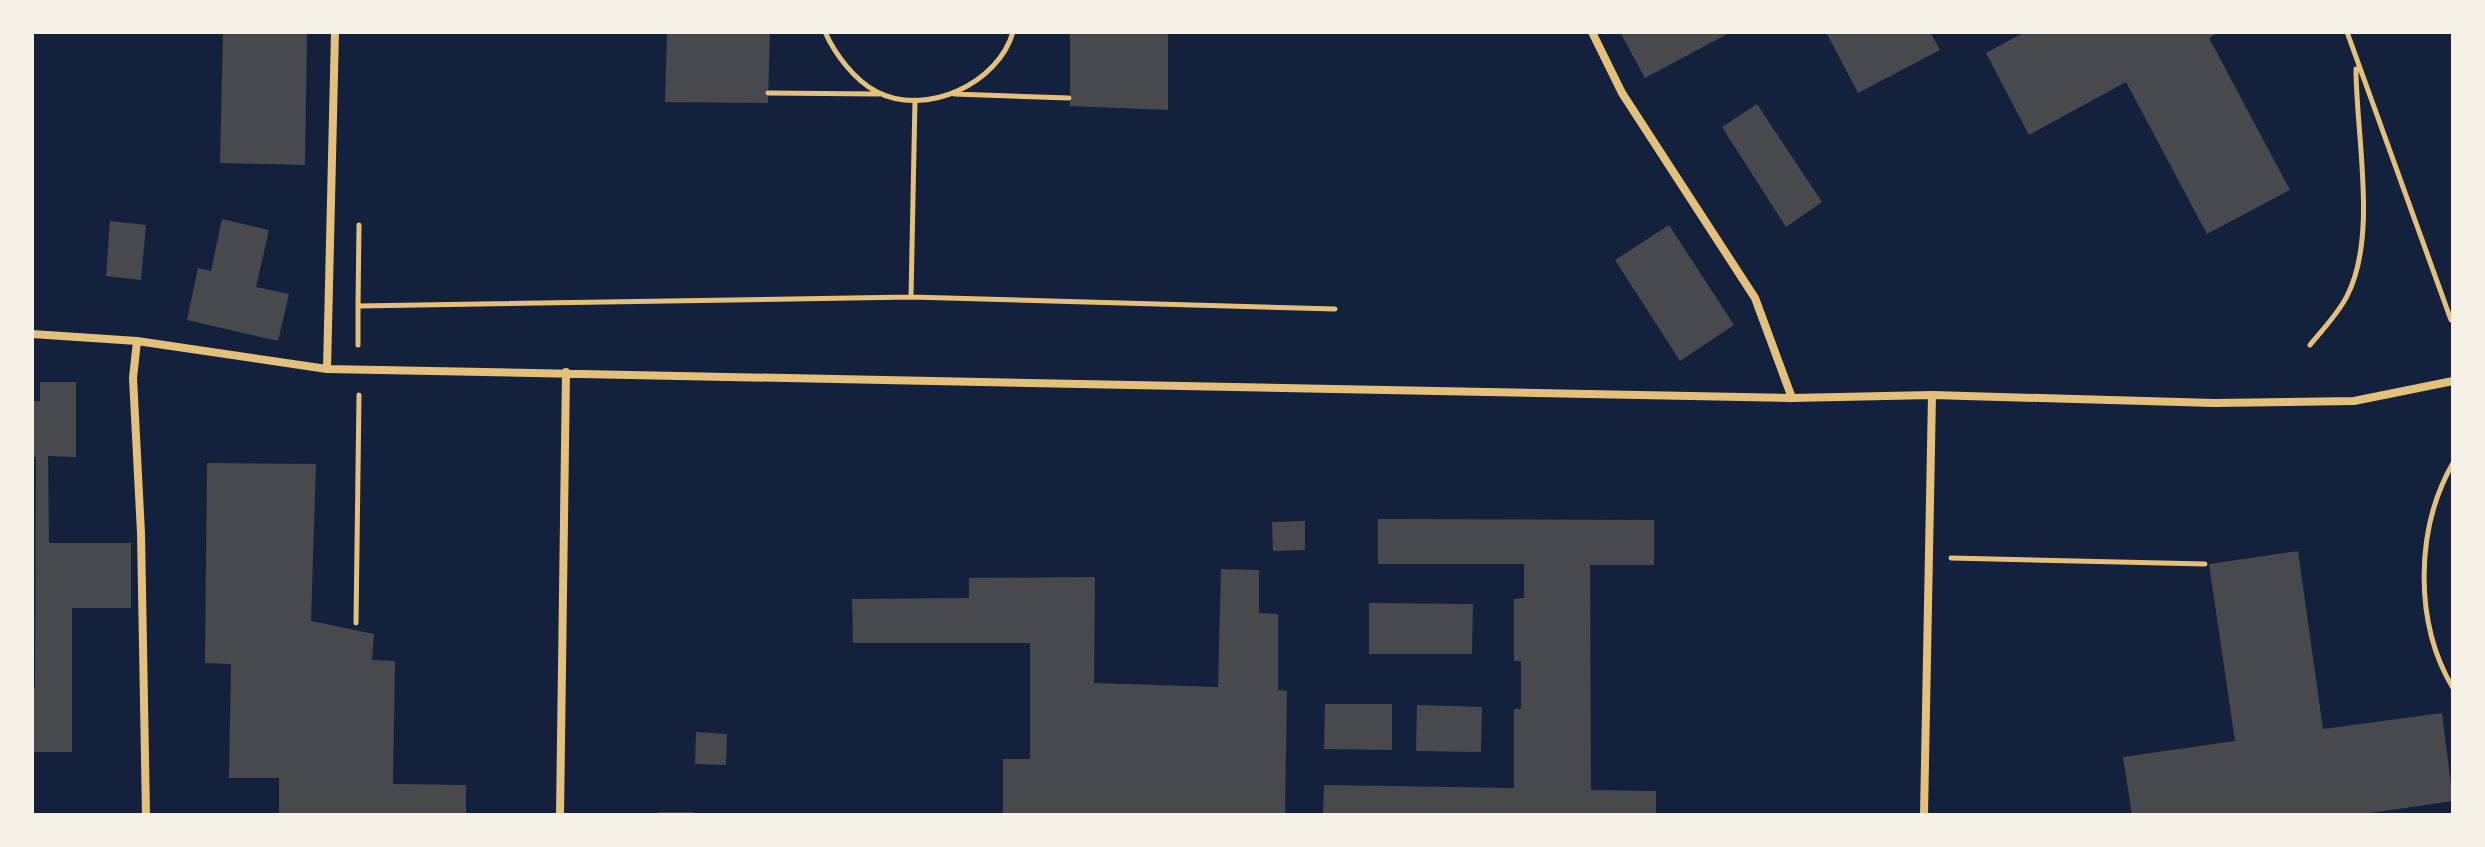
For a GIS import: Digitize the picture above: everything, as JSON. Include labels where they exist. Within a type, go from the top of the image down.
[{"type":"street","points":[[327,369],[335,32]]},
{"type":"street","points":[[1592,32],[1622,93],[1755,298],[1792,398]]},
{"type":"street","points":[[32,334],[137,341],[327,369],[1792,398],[1932,395],[2214,403],[2354,401],[2453,381]]},
{"type":"street","points":[[137,341],[133,378],[141,533],[146,815]]},
{"type":"street","points":[[560,815],[566,372]]},
{"type":"street","points":[[1924,815],[1932,395]]},
{"type":"path","points":[[825,32],[833,49],[877,93],[915,100],[964,90],[993,65],[1013,32]]},
{"type":"path","points":[[2347,32],[2451,320]]},
{"type":"path","points":[[2310,345],[2347,296],[2358,265],[2363,198],[2356,63]]},
{"type":"path","points":[[768,93],[885,94]]},
{"type":"path","points":[[949,94],[1069,98]]},
{"type":"path","points":[[911,297],[915,100]]},
{"type":"path","points":[[356,623],[360,426],[359,214]]},
{"type":"path","points":[[358,306],[911,297],[1335,309]]},
{"type":"path","points":[[2453,463],[2442,483],[2427,536],[2425,573],[2427,617],[2435,650],[2453,688]]},
{"type":"path","points":[[1930,557],[2205,564]]},
{"type":"building","points":[[223,32],[307,32],[305,165],[220,163]]},
{"type":"building","points":[[667,32],[770,32],[768,103],[665,102]]},
{"type":"building","points":[[1070,32],[1168,32],[1168,110],[1070,106]]},
{"type":"building","points":[[1620,32],[1731,32],[1645,78]]},
{"type":"building","points":[[1826,32],[1930,32],[1940,50],[1858,93]]},
{"type":"building","points":[[2025,32],[2219,32],[2209,38],[2290,190],[2207,234],[2126,82],[2029,135],[1986,53]]},
{"type":"building","points":[[1757,104],[1822,202],[1786,227],[1722,127]]},
{"type":"building","points":[[222,219],[269,230],[256,287],[289,294],[278,341],[187,320],[198,268],[211,271]]},
{"type":"building","points":[[110,221],[146,225],[141,280],[106,276]]},
{"type":"building","points":[[1669,225],[1734,325],[1680,361],[1615,260]]},
{"type":"building","points":[[40,382],[76,382],[76,457],[48,456],[49,543],[131,543],[131,608],[72,608],[72,752],[32,752],[36,457],[32,457],[32,401],[40,401]]},
{"type":"building","points":[[207,463],[316,464],[311,621],[374,634],[372,660],[395,661],[393,784],[466,785],[466,815],[279,815],[279,778],[229,778],[231,664],[205,663]]},
{"type":"building","points":[[1378,519],[1654,520],[1654,565],[1590,565],[1591,790],[1656,791],[1656,815],[1323,815],[1324,785],[1514,788],[1514,709],[1521,709],[1521,661],[1514,661],[1514,599],[1524,598],[1524,564],[1378,564]]},
{"type":"building","points":[[1305,521],[1305,550],[1273,551],[1272,522]]},
{"type":"building","points":[[2298,551],[2323,729],[2442,713],[2453,801],[2356,815],[2132,815],[2123,757],[2235,741],[2209,564]]},
{"type":"building","points":[[1221,569],[1259,570],[1259,613],[1278,614],[1278,690],[1287,691],[1285,815],[1003,815],[1003,759],[1030,759],[1030,643],[853,643],[852,599],[969,598],[969,578],[1095,577],[1094,683],[1218,687]]},
{"type":"building","points":[[1369,603],[1473,604],[1472,654],[1369,654]]},
{"type":"building","points":[[1325,704],[1392,704],[1392,750],[1324,749]]},
{"type":"building","points":[[1417,705],[1482,707],[1481,752],[1416,751]]},
{"type":"building","points":[[696,732],[727,734],[726,765],[695,764]]},
{"type":"building","points":[[659,812],[693,812],[693,815],[659,815]]}]
